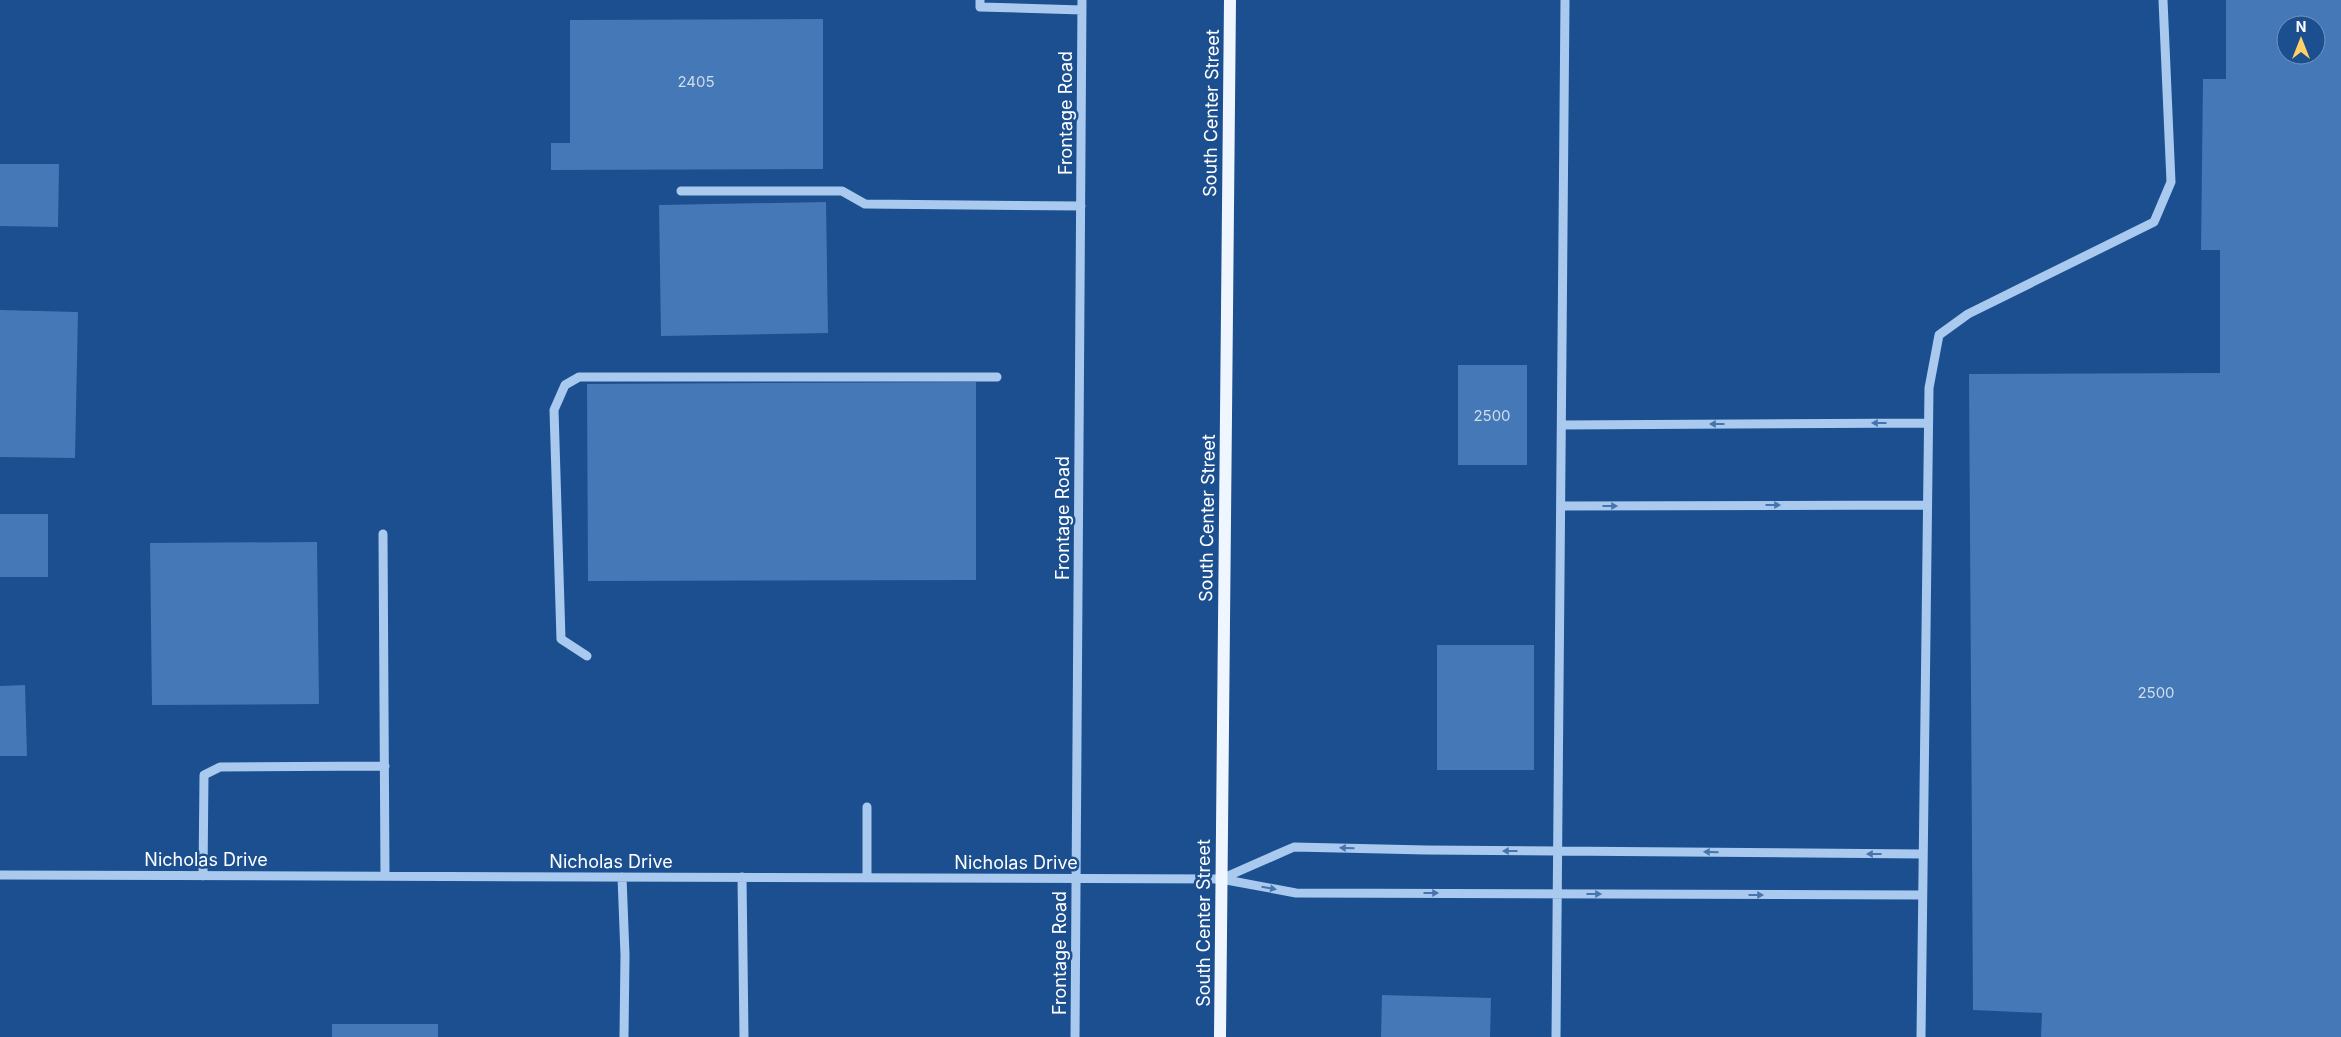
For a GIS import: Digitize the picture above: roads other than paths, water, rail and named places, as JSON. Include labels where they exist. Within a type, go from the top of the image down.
[{"type":"main road","name":"South Center Street","points":[[1220,1037],[1230,0]]},
{"type":"street","points":[[980,0],[980,7],[1082,10]]},
{"type":"street","name":"Frontage Road","points":[[1075,1037],[1082,0]]},
{"type":"street","points":[[1556,1037],[1559,894],[1565,0]]},
{"type":"street","points":[[1920,1037],[1928,423],[1929,388],[1939,335],[1968,314],[2154,222],[2172,182],[2163,0]]},
{"type":"street","points":[[681,191],[842,191],[865,204],[1081,206]]},
{"type":"street","points":[[587,656],[561,639],[554,410],[565,385],[579,376],[997,377]]},
{"type":"street","points":[[1562,425],[1928,423]]},
{"type":"street","points":[[1562,506],[1926,505]]},
{"type":"street","points":[[383,534],[385,876]]},
{"type":"street","points":[[203,876],[204,775],[220,767],[385,766]]},
{"type":"street","points":[[866,807],[867,877]]},
{"type":"street","points":[[1221,879],[1294,847],[1923,854]]},
{"type":"street","name":"Nicholas Drive","points":[[0,875],[1221,879]]},
{"type":"street","points":[[622,877],[626,955],[624,1037]]},
{"type":"street","points":[[742,877],[744,1037]]},
{"type":"street","points":[[1221,879],[1296,892],[1922,895]]}]
